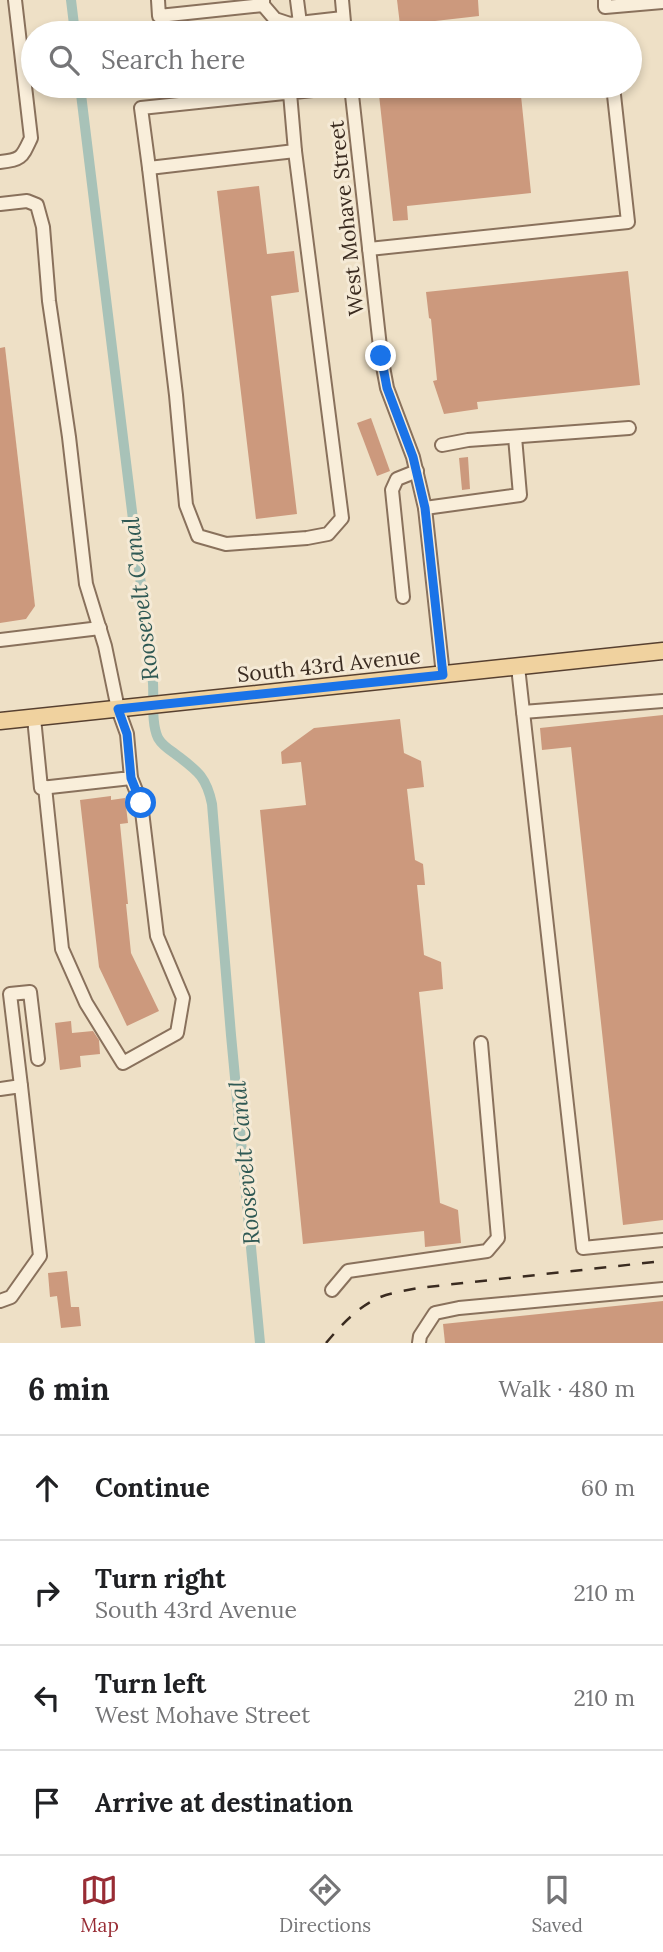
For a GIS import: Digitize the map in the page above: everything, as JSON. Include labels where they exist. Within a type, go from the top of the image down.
[{"type":"main road","name":"South 43rd Avenue","points":[[0,721],[663,650]]},
{"type":"street","points":[[15,0],[21,52]]},
{"type":"street","points":[[158,0],[159,16],[263,3],[275,19],[281,21]]},
{"type":"street","points":[[297,0],[300,21]]},
{"type":"street","points":[[342,0],[344,21]]},
{"type":"street","points":[[605,0],[605,7],[663,2]]},
{"type":"street","points":[[318,21],[344,18]]},
{"type":"street","points":[[0,162],[17,160],[31,138],[26,98]]},
{"type":"street","points":[[240,98],[141,108],[176,395],[186,505],[198,536],[226,544],[328,534],[342,518],[290,98]]},
{"type":"street","name":"West Mohave Street","points":[[352,98],[381,356],[387,388],[416,471],[425,508],[443,675]]},
{"type":"street","points":[[369,249],[628,222],[614,98]]},
{"type":"street","points":[[149,168],[295,150]]},
{"type":"street","points":[[0,204],[27,201],[37,205],[43,227],[49,301],[69,437],[86,584],[127,734],[131,778],[141,803],[157,936],[183,998],[177,1033],[123,1063],[86,1003],[62,949],[45,787]]},
{"type":"street","points":[[442,445],[468,440],[629,428]]},
{"type":"street","points":[[425,508],[520,495],[515,437]]},
{"type":"street","points":[[403,597],[392,489],[397,479],[416,471]]},
{"type":"street","points":[[0,640],[100,628]]},
{"type":"street","points":[[518,667],[583,1248],[663,1240]]},
{"type":"street","points":[[523,712],[663,701]]},
{"type":"street","points":[[34,718],[41,788],[131,778]]},
{"type":"street","points":[[0,1301],[11,1297],[40,1256],[21,1086],[5,994],[30,992],[38,1059]]},
{"type":"street","points":[[332,1290],[348,1271],[487,1251],[498,1238],[481,1043]]},
{"type":"street","points":[[0,1089],[21,1086]]},
{"type":"street","points":[[419,1343],[420,1336],[435,1313],[459,1308],[663,1289]]},
{"type":"building","points":[[397,0],[478,0],[479,16],[435,21],[400,21]]},
{"type":"building","points":[[379,98],[521,98],[531,193],[407,206],[408,220],[393,221]]},
{"type":"building","points":[[259,186],[267,254],[294,251],[299,292],[271,296],[297,514],[256,519],[217,191]]},
{"type":"building","points":[[628,271],[640,385],[477,402],[478,409],[444,414],[433,381],[437,380],[426,292]]},
{"type":"building","points":[[5,347],[35,606],[26,619],[0,623],[0,348]]},
{"type":"building","points":[[371,418],[390,471],[377,476],[357,423]]},
{"type":"building","points":[[468,457],[470,489],[462,490],[459,458]]},
{"type":"building","points":[[663,715],[663,1220],[623,1225],[571,747],[542,750],[540,728]]},
{"type":"building","points":[[400,719],[404,753],[421,761],[424,787],[407,789],[415,860],[423,864],[425,885],[417,885],[424,955],[441,962],[443,989],[419,992],[440,1203],[458,1210],[461,1243],[425,1247],[424,1231],[303,1244],[260,810],[306,805],[301,762],[282,764],[281,752],[314,728]]},
{"type":"building","points":[[111,796],[111,800],[125,798],[128,823],[120,824],[131,953],[159,1011],[127,1026],[99,967],[80,800]]},
{"type":"building","points":[[71,1021],[72,1033],[93,1031],[99,1040],[100,1054],[80,1056],[81,1067],[60,1070],[55,1023]]},
{"type":"building","points":[[67,1271],[71,1307],[79,1307],[81,1326],[61,1328],[57,1296],[50,1297],[48,1273]]},
{"type":"building","points":[[663,1301],[663,1343],[445,1343],[443,1324]]},
{"type":"waterway","name":"Roosevelt Canal","points":[[71,0],[74,21]]},
{"type":"waterway","name":"Roosevelt Canal","points":[[81,98],[153,683],[154,725],[161,743],[194,769],[203,780],[212,804],[260,1343]]},
{"type":"railway","points":[[326,1343],[360,1309],[394,1293],[418,1288],[663,1261]]},
{"type":"route","points":[[141,803],[131,778],[127,734],[118,709],[443,675],[425,508],[413,457],[387,388],[381,356]]}]
